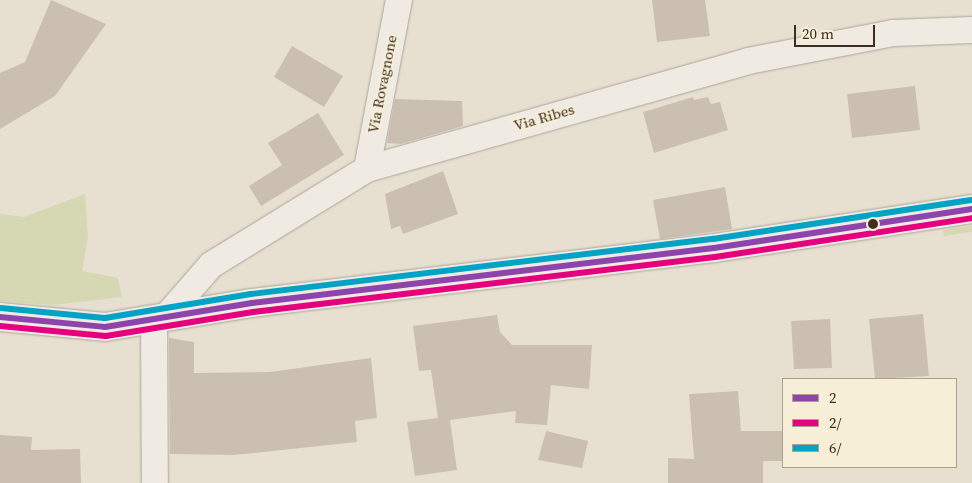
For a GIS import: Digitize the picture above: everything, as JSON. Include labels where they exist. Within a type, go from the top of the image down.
[{"type":"main road","points":[[0,317],[80,327],[160,319],[252,303],[714,248],[972,209]]},
{"type":"street","name":"Via Rovagnone","points":[[367,169],[399,0]]},
{"type":"street","name":"Via Ribes","points":[[160,319],[211,265],[367,169],[748,61],[893,33],[972,30]]},
{"type":"street","points":[[155,483],[160,319]]},
{"type":"green space","points":[[85,194],[88,237],[82,271],[118,278],[122,297],[53,305],[0,301],[0,214],[24,217]]},
{"type":"green space","points":[[972,226],[972,232],[944,236],[943,230]]},
{"type":"building","points":[[51,0],[106,24],[55,96],[0,129],[0,73],[25,62]]},
{"type":"building","points":[[652,0],[705,0],[710,36],[657,42]]},
{"type":"building","points":[[292,46],[343,76],[324,107],[274,77]]},
{"type":"building","points":[[915,86],[920,130],[852,138],[847,94]]},
{"type":"building","points":[[693,97],[694,100],[708,97],[711,104],[720,102],[728,130],[654,153],[643,112]]},
{"type":"building","points":[[395,99],[462,101],[463,126],[401,144],[387,143]]},
{"type":"building","points":[[318,113],[344,155],[261,206],[249,186],[282,165],[268,143]]},
{"type":"building","points":[[443,171],[458,214],[403,234],[400,226],[391,229],[385,194]]},
{"type":"building","points":[[725,187],[732,229],[660,239],[653,200]]},
{"type":"building","points":[[923,314],[929,376],[875,378],[869,319]]},
{"type":"building","points":[[497,315],[500,332],[512,345],[592,345],[589,389],[551,385],[547,425],[515,423],[516,411],[450,420],[457,470],[415,476],[407,422],[438,418],[431,370],[419,371],[413,326]]},
{"type":"building","points":[[830,319],[832,368],[794,369],[791,321]]},
{"type":"building","points":[[169,338],[194,342],[194,373],[270,372],[371,358],[377,418],[355,421],[357,442],[234,455],[170,454]]},
{"type":"building","points":[[738,391],[741,431],[782,431],[782,461],[763,461],[763,483],[668,483],[668,458],[694,459],[689,394]]},
{"type":"building","points":[[546,431],[588,441],[582,468],[538,460]]},
{"type":"building","points":[[0,435],[32,437],[31,450],[80,449],[81,483],[0,483]]},
{"type":"transit line","name":"6/","points":[[1,308],[105,318],[251,294],[713,239],[971,200]]},
{"type":"transit line","name":"2","points":[[0,317],[105,327],[252,303],[714,248],[972,209]]},
{"type":"transit line","name":"2/","points":[[0,326],[106,336],[253,312],[715,257],[972,218]]}]
